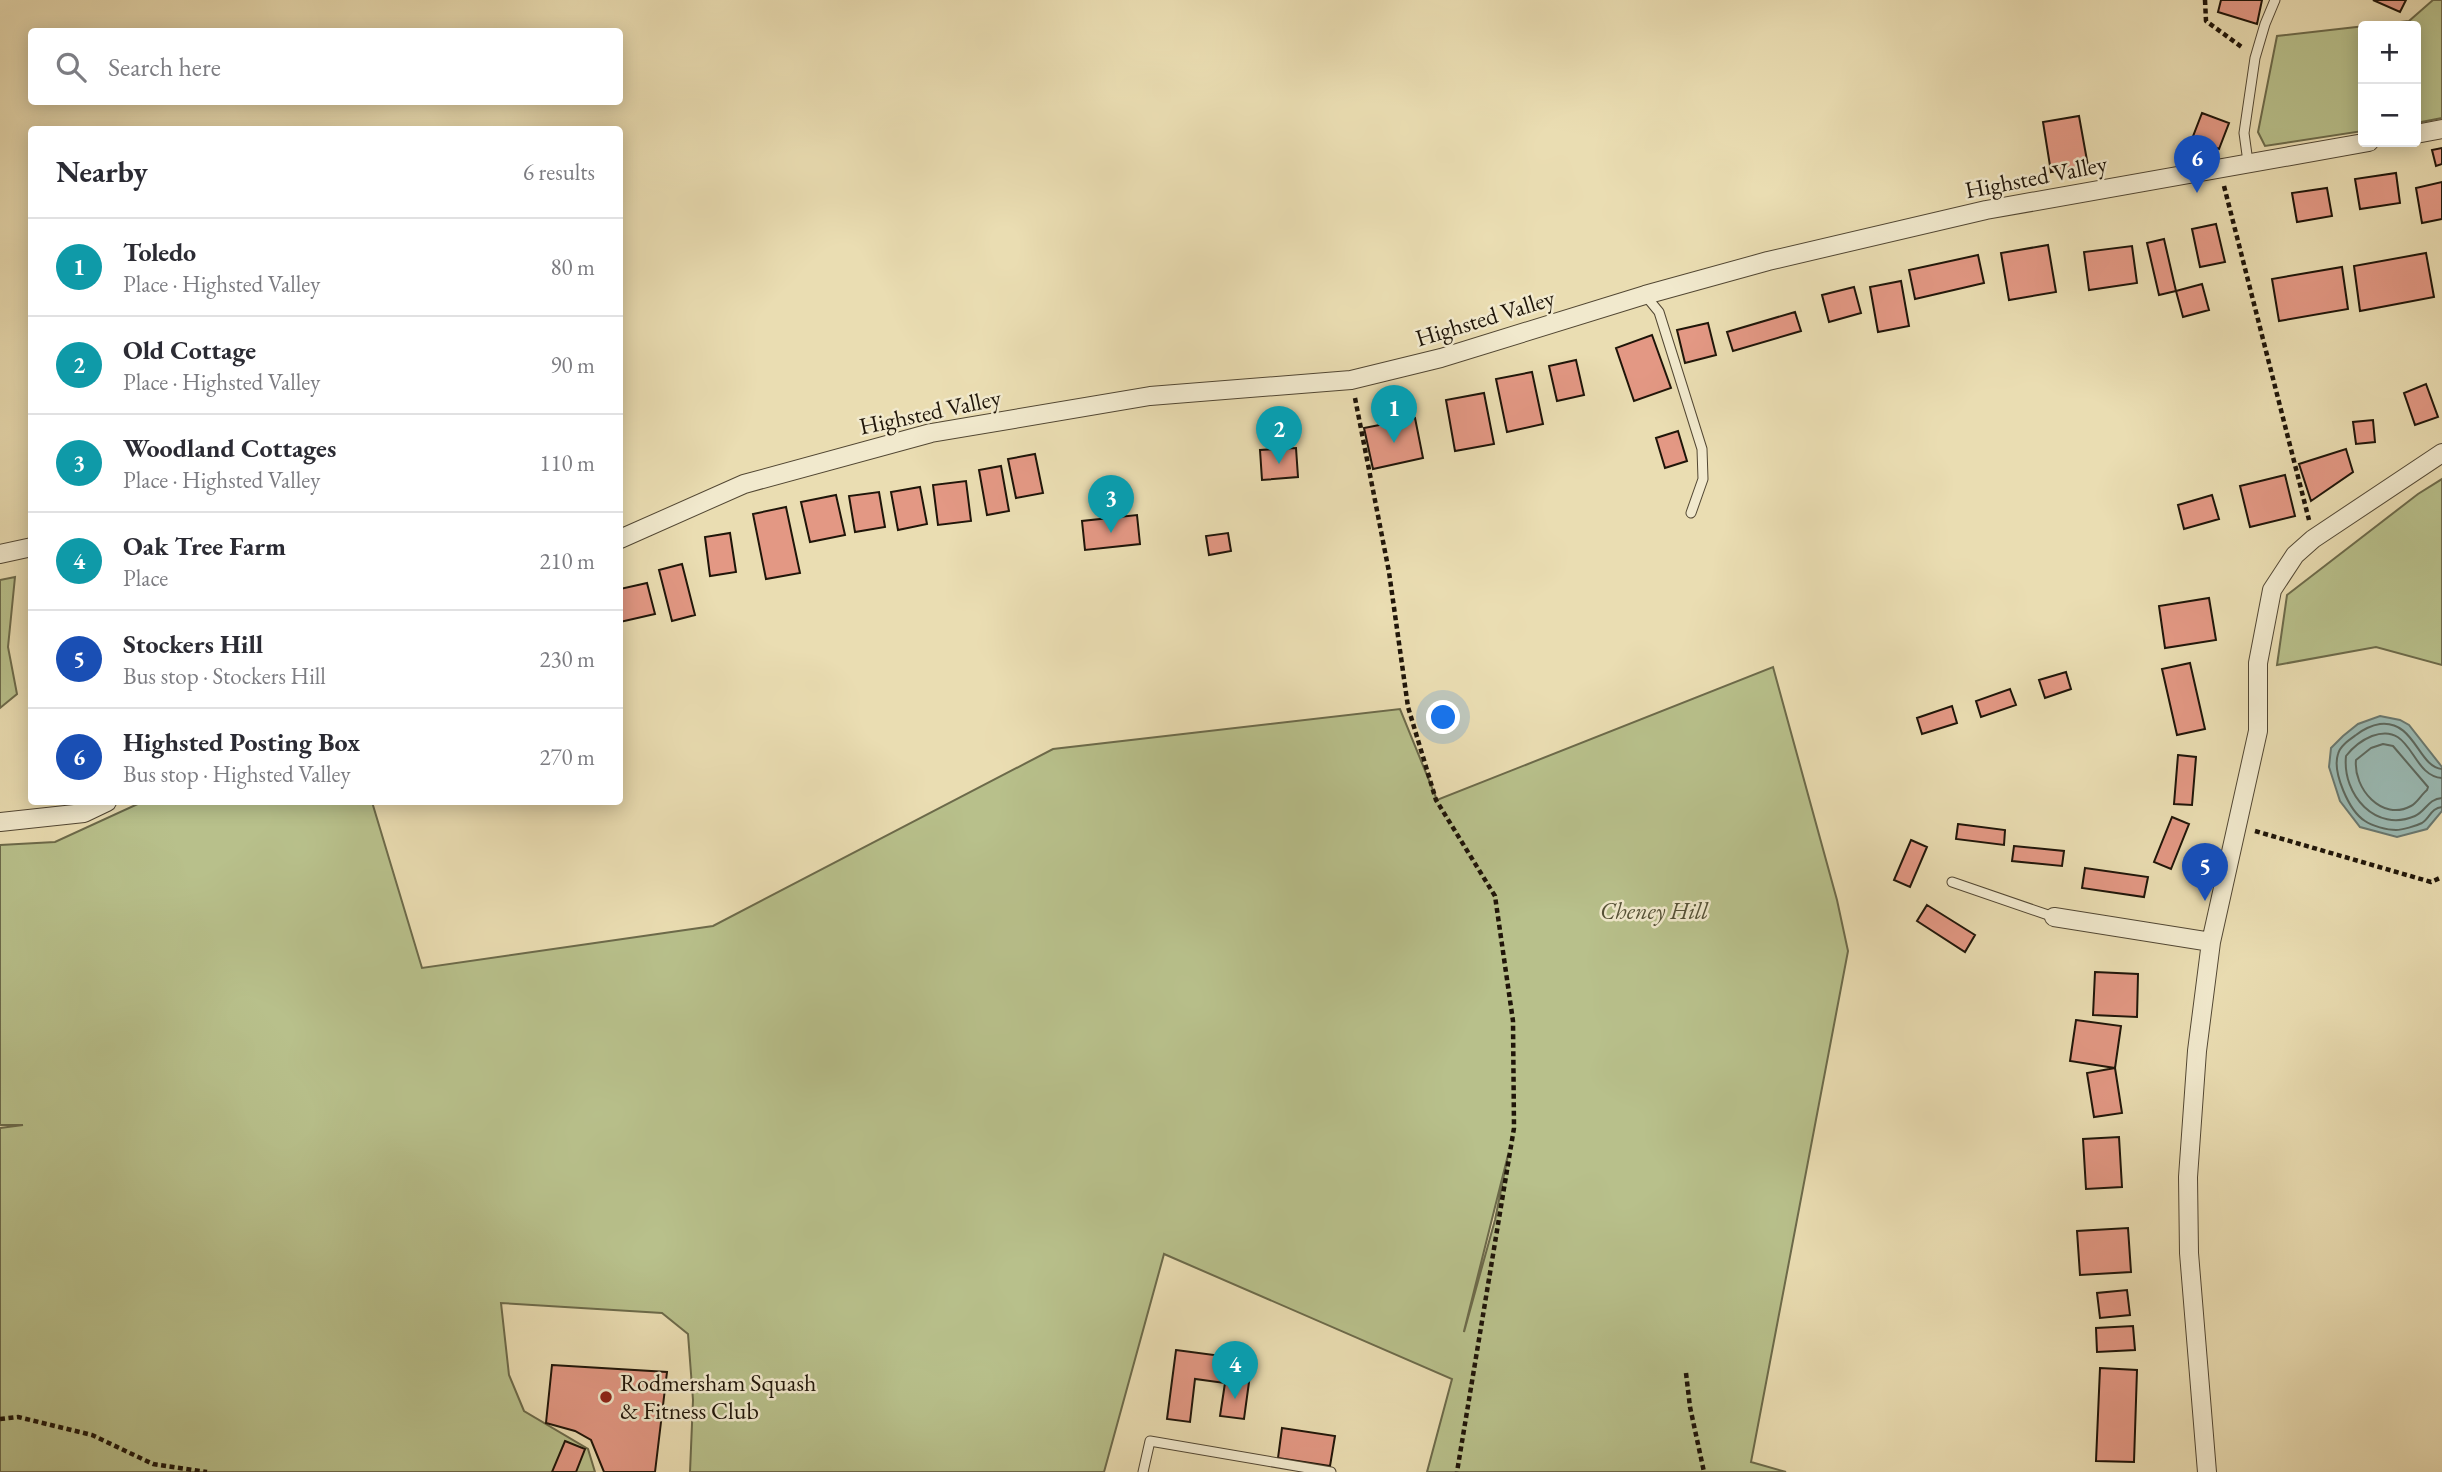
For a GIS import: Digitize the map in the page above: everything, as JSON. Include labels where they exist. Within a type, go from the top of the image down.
[{"type":"street","points":[[2421,133],[2442,129]]},
{"type":"street","name":"Highsted Valley","points":[[623,538],[744,484],[931,433],[1150,396],[1351,380],[1441,358],[1645,295],[1768,261],[1986,210],[2358,144]]},
{"type":"street","points":[[2207,1472],[2189,1253],[2188,1177],[2197,1051],[2211,942],[2258,731],[2258,663],[2272,590],[2295,555],[2313,538],[2442,453]]},
{"type":"street","points":[[0,554],[28,548]]},
{"type":"street","points":[[0,822],[84,813],[101,805]]},
{"type":"street","points":[[2054,917],[2211,942]]},
{"type":"lane","points":[[2248,162],[2244,134],[2255,58],[2275,0]]},
{"type":"lane","points":[[1645,295],[1659,312],[1702,449],[1703,479],[1691,513]]},
{"type":"lane","points":[[1952,882],[2054,917]]},
{"type":"lane","points":[[1143,1472],[1150,1441],[1331,1472]]},
{"type":"path","points":[[2205,0],[2206,21],[2255,58]]},
{"type":"path","points":[[2220,168],[2313,538]]},
{"type":"path","points":[[1351,380],[1389,572],[1408,707],[1436,800],[1495,896],[1513,1021],[1514,1128],[1457,1472]]},
{"type":"path","points":[[2236,825],[2431,882],[2442,877]]},
{"type":"path","points":[[1686,1373],[1690,1407],[1704,1472]]},
{"type":"path","points":[[0,1419],[18,1417],[92,1435],[153,1464],[207,1472]]},
{"type":"green space","points":[[2433,0],[2442,0],[2442,118],[2421,122],[2421,21],[2409,21]]},
{"type":"green space","points":[[2358,27],[2358,132],[2265,146],[2258,132],[2277,36]]},
{"type":"green space","points":[[2442,479],[2442,665],[2376,647],[2277,665],[2287,595],[2418,494]]},
{"type":"green space","points":[[15,577],[8,647],[17,694],[0,708],[0,580]]},
{"type":"green space","name":"Cheney Hill","points":[[1773,667],[1837,900],[1848,951],[1751,1462],[1786,1472],[1427,1472],[1452,1379],[1164,1254],[1104,1472],[690,1472],[693,1400],[688,1334],[662,1313],[501,1303],[509,1375],[524,1411],[588,1449],[595,1472],[0,1472],[0,1128],[23,1125],[0,1125],[0,845],[55,842],[135,805],[373,805],[422,968],[713,926],[1053,749],[1400,709],[1437,800]],"holes":[[[1508,1155],[1495,1220],[1464,1332]]]},
{"type":"water","points":[[2380,716],[2400,720],[2409,725],[2442,767],[2442,811],[2427,829],[2397,837],[2360,827],[2340,801],[2329,767],[2331,748],[2358,724]]},
{"type":"building","points":[[2221,0],[2262,0],[2257,24],[2218,12]]},
{"type":"building","points":[[2373,0],[2406,0],[2400,12]]},
{"type":"building","points":[[2202,113],[2229,123],[2219,149],[2192,139]]},
{"type":"building","points":[[2079,116],[2088,166],[2051,172],[2043,122]]},
{"type":"building","points":[[2442,148],[2442,164],[2436,166],[2432,150]]},
{"type":"building","points":[[2396,173],[2400,203],[2360,209],[2355,179]]},
{"type":"building","points":[[2442,182],[2442,219],[2422,223],[2416,188]]},
{"type":"building","points":[[2327,188],[2332,216],[2297,222],[2292,193]]},
{"type":"building","points":[[2216,224],[2225,262],[2200,267],[2192,229]]},
{"type":"building","points":[[2164,239],[2176,291],[2159,295],[2147,243]]},
{"type":"building","points":[[2048,245],[2056,292],[2009,300],[2001,253]]},
{"type":"building","points":[[2132,246],[2137,283],[2089,290],[2084,252]]},
{"type":"building","points":[[2426,253],[2434,297],[2360,311],[2354,266]]},
{"type":"building","points":[[1978,255],[1984,283],[1915,299],[1909,270]]},
{"type":"building","points":[[2342,267],[2348,309],[2279,321],[2272,279]]},
{"type":"building","points":[[1901,281],[1909,326],[1878,332],[1870,287]]},
{"type":"building","points":[[2202,284],[2209,310],[2183,317],[2176,291]]},
{"type":"building","points":[[1854,287],[1861,313],[1829,322],[1822,295]]},
{"type":"building","points":[[1795,312],[1801,331],[1733,351],[1727,332]]},
{"type":"building","points":[[1708,323],[1716,355],[1685,363],[1677,330]]},
{"type":"building","points":[[1652,335],[1671,388],[1634,401],[1616,348]]},
{"type":"building","points":[[1576,360],[1584,395],[1557,401],[1549,366]]},
{"type":"building","points":[[1532,372],[1543,424],[1507,432],[1496,379]]},
{"type":"building","points":[[2426,384],[2438,417],[2415,425],[2404,393]]},
{"type":"building","points":[[1484,393],[1494,444],[1455,451],[1446,400]]},
{"type":"building","points":[[1415,418],[1423,458],[1373,469],[1364,428]]},
{"type":"building","points":[[2373,420],[2375,442],[2356,444],[2353,422]]},
{"type":"building","points":[[1678,431],[1687,461],[1665,468],[1656,438]]},
{"type":"building","points":[[1296,448],[1298,477],[1262,480],[1260,450]]},
{"type":"building","points":[[2346,449],[2353,472],[2311,501],[2299,464]]},
{"type":"building","points":[[1035,454],[1043,493],[1016,498],[1008,459]]},
{"type":"building","points":[[1001,466],[1009,511],[987,515],[979,470]]},
{"type":"building","points":[[2285,475],[2295,516],[2250,527],[2240,486]]},
{"type":"building","points":[[966,481],[971,521],[938,525],[933,485]]},
{"type":"building","points":[[920,487],[927,524],[898,530],[891,492]]},
{"type":"building","points":[[879,492],[885,527],[855,532],[849,496]]},
{"type":"building","points":[[836,495],[845,535],[810,542],[801,502]]},
{"type":"building","points":[[2212,495],[2219,519],[2184,529],[2178,505]]},
{"type":"building","points":[[786,507],[800,573],[766,579],[753,514]]},
{"type":"building","points":[[1137,515],[1140,544],[1085,550],[1082,521]]},
{"type":"building","points":[[730,533],[736,572],[710,576],[705,537]]},
{"type":"building","points":[[1228,533],[1231,551],[1209,555],[1206,536]]},
{"type":"building","points":[[682,564],[695,615],[672,621],[659,570]]},
{"type":"building","points":[[647,583],[655,614],[623,621],[623,588]]},
{"type":"building","points":[[2209,598],[2216,640],[2165,648],[2159,606]]},
{"type":"building","points":[[2190,663],[2205,729],[2177,735],[2162,669]]},
{"type":"building","points":[[2066,672],[2071,689],[2045,698],[2039,680]]},
{"type":"building","points":[[2010,689],[2016,705],[1981,717],[1976,701]]},
{"type":"building","points":[[1952,706],[1957,723],[1922,734],[1917,718]]},
{"type":"building","points":[[2178,755],[2196,757],[2192,805],[2174,804]]},
{"type":"building","points":[[2172,817],[2189,824],[2171,869],[2154,862]]},
{"type":"building","points":[[1958,824],[2005,830],[2004,845],[1956,839]]},
{"type":"building","points":[[1911,840],[1927,847],[1910,887],[1894,880]]},
{"type":"building","points":[[2014,846],[2064,851],[2062,866],[2012,861]]},
{"type":"building","points":[[2085,868],[2148,877],[2144,897],[2082,888]]},
{"type":"building","points":[[1927,905],[1975,935],[1965,952],[1917,921]]},
{"type":"building","points":[[2095,972],[2138,974],[2137,1017],[2093,1015]]},
{"type":"building","points":[[2076,1020],[2121,1026],[2115,1068],[2070,1061]]},
{"type":"building","points":[[2115,1068],[2122,1113],[2094,1117],[2087,1073]]},
{"type":"building","points":[[2119,1137],[2122,1187],[2086,1189],[2083,1139]]},
{"type":"building","points":[[2128,1228],[2131,1272],[2080,1275],[2077,1231]]},
{"type":"building","points":[[2127,1290],[2130,1315],[2100,1318],[2097,1293]]},
{"type":"building","points":[[2133,1326],[2135,1350],[2097,1352],[2096,1328]]},
{"type":"building","points":[[1176,1350],[1252,1360],[1244,1419],[1220,1416],[1225,1383],[1195,1379],[1190,1422],[1167,1419]]},
{"type":"building","name":"Rodmersham Squash & Fitness Club","points":[[552,1365],[667,1372],[655,1472],[604,1472],[591,1440],[575,1431],[546,1423]]},
{"type":"building","points":[[2100,1368],[2137,1370],[2134,1462],[2096,1461]]},
{"type":"building","points":[[1282,1428],[1335,1436],[1330,1466],[1278,1458]]},
{"type":"building","points":[[565,1441],[585,1449],[576,1472],[552,1472]]},
{"type":"place","name":"Highsted Posting Box","points":[[2197,193]]},
{"type":"place","name":"Toledo","points":[[1394,443]]},
{"type":"place","name":"Old Cottage","points":[[1279,464]]},
{"type":"place","name":"Woodland Cottages","points":[[1111,533]]},
{"type":"place","name":"Stockers Hill","points":[[2205,901]]},
{"type":"place","name":"Rodmersham Squash & Fitness Club","points":[[606,1397]]},
{"type":"place","name":"Oak Tree Farm","points":[[1235,1399]]}]
